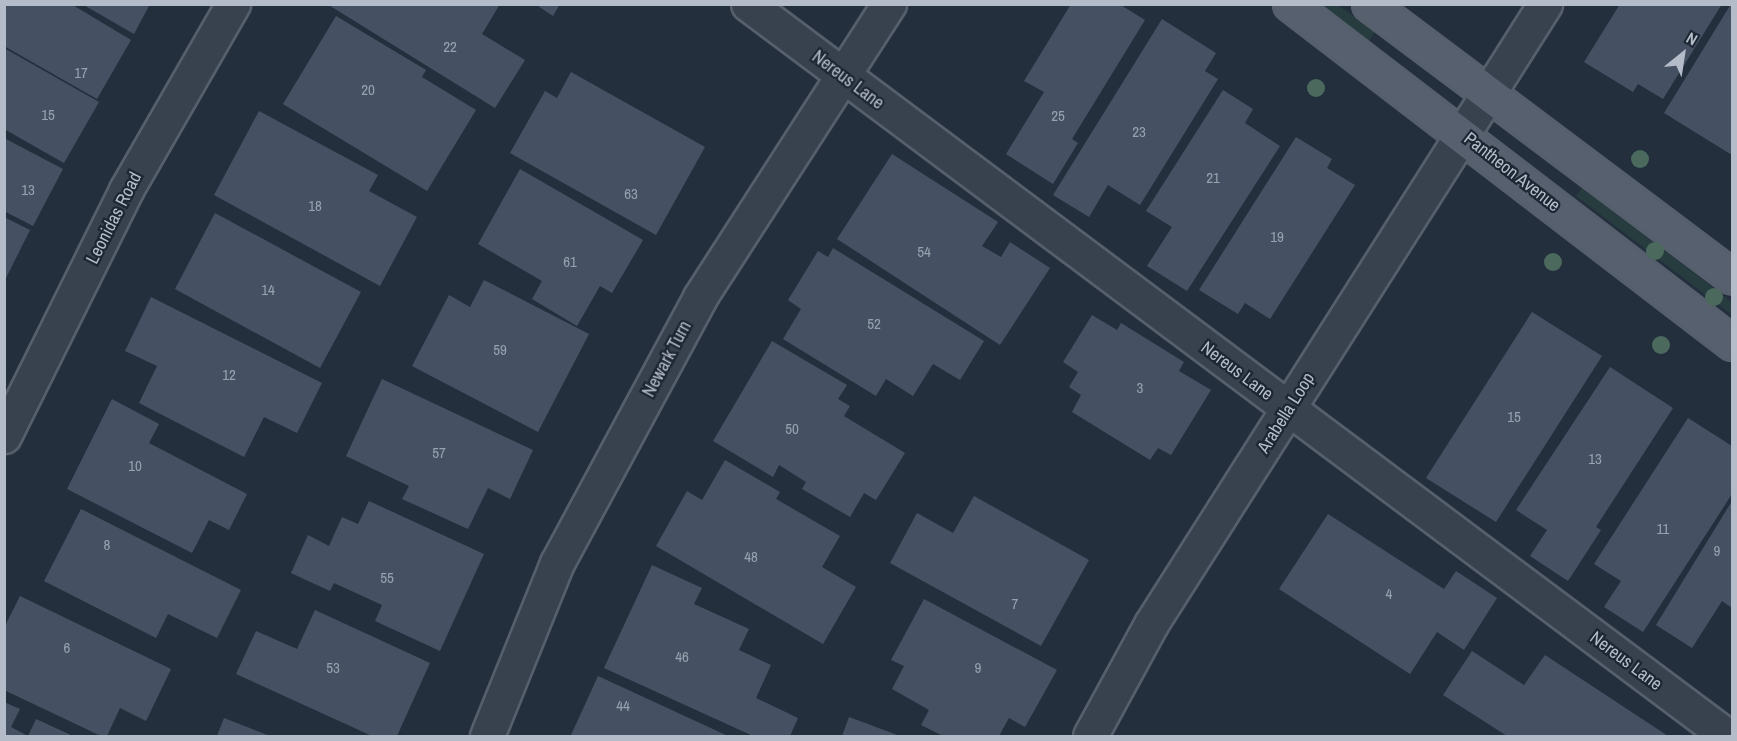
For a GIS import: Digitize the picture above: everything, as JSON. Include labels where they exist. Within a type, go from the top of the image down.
[{"type":"main road","name":"Pantheon Avenue","points":[[1290,4],[1732,343]]},
{"type":"main road","points":[[1369,4],[1732,277]]},
{"type":"street","name":"Leonidas Road","points":[[4,436],[126,190],[233,4]]},
{"type":"street","name":"Nereus Lane","points":[[748,4],[1726,736]]},
{"type":"street","name":"Newark Turn","points":[[488,736],[557,562],[700,297],[889,4]]},
{"type":"street","name":"Arabella Loop","points":[[1090,736],[1151,624],[1545,4]]},
{"type":"green space","points":[[1318,5],[1338,5],[1375,32],[1368,42]]},
{"type":"green space","points":[[1582,188],[1732,302],[1732,315],[1576,196]]},
{"type":"building","points":[[4,4],[71,4],[131,40],[97,99],[4,46]]},
{"type":"building","points":[[82,4],[150,4],[134,34]]},
{"type":"building","points":[[327,4],[500,4],[482,34],[525,60],[495,108]]},
{"type":"building","points":[[535,4],[560,4],[553,16]]},
{"type":"building","points":[[1071,4],[1119,4],[1145,20],[1072,139],[1078,143],[1053,184],[1006,154],[1044,92],[1024,81]]},
{"type":"building","points":[[1620,4],[1722,4],[1663,99],[1638,84],[1633,92],[1584,62]]},
{"type":"building","points":[[1732,4],[1732,155],[1664,113]]},
{"type":"building","points":[[336,16],[426,70],[422,77],[476,110],[427,191],[283,104]]},
{"type":"building","points":[[1162,19],[1216,53],[1205,71],[1218,79],[1140,205],[1108,185],[1089,217],[1053,195]]},
{"type":"building","points":[[4,48],[99,102],[64,163],[4,129]]},
{"type":"building","points":[[571,72],[705,147],[656,235],[510,153],[545,91],[557,98]]},
{"type":"building","points":[[1223,90],[1253,109],[1245,123],[1280,146],[1187,291],[1147,266],[1172,227],[1146,211]]},
{"type":"building","points":[[259,111],[378,175],[369,191],[417,217],[380,286],[214,195]]},
{"type":"building","points":[[1296,137],[1332,159],[1327,168],[1355,185],[1270,319],[1245,303],[1238,314],[1199,290]]},
{"type":"building","points":[[4,138],[63,169],[33,226],[4,211]]},
{"type":"building","points":[[892,154],[998,222],[982,246],[1001,257],[1010,242],[1050,268],[1000,345],[837,239]]},
{"type":"building","points":[[520,169],[643,240],[612,293],[600,286],[577,326],[532,299],[542,281],[478,244]]},
{"type":"building","points":[[215,213],[361,292],[320,368],[175,289]]},
{"type":"building","points":[[4,217],[30,230],[4,282]]},
{"type":"building","points":[[833,248],[984,341],[960,380],[933,364],[913,396],[886,379],[876,396],[783,339],[801,309],[788,300],[818,251],[828,257]]},
{"type":"building","points":[[484,280],[589,334],[538,432],[412,366],[449,295],[470,307]]},
{"type":"building","points":[[151,297],[322,383],[297,433],[264,417],[244,457],[139,403],[157,366],[125,351]]},
{"type":"building","points":[[1532,312],[1602,356],[1496,522],[1426,478]]},
{"type":"building","points":[[1092,315],[1117,330],[1121,323],[1184,362],[1179,371],[1211,390],[1171,455],[1158,448],[1150,460],[1072,412],[1081,395],[1069,387],[1078,372],[1063,362]]},
{"type":"building","points":[[772,341],[847,385],[838,399],[850,406],[844,416],[905,453],[876,500],[864,493],[850,517],[802,489],[806,482],[779,465],[773,477],[713,441]]},
{"type":"building","points":[[1610,367],[1673,408],[1596,527],[1601,530],[1568,581],[1530,556],[1547,530],[1516,510]]},
{"type":"building","points":[[382,379],[533,450],[510,499],[488,488],[468,529],[402,499],[409,486],[346,456]]},
{"type":"building","points":[[112,399],[159,424],[149,443],[247,494],[229,530],[209,520],[192,553],[67,489]]},
{"type":"building","points":[[1688,418],[1732,446],[1732,494],[1643,632],[1604,607],[1621,581],[1594,564]]},
{"type":"building","points":[[725,460],[780,492],[776,499],[840,536],[822,567],[856,587],[823,644],[656,546],[687,491],[702,500]]},
{"type":"building","points":[[974,496],[1089,560],[1041,646],[890,563],[917,513],[953,533]]},
{"type":"building","points":[[369,501],[484,554],[440,651],[375,621],[382,605],[334,583],[330,591],[291,573],[308,535],[329,546],[342,517],[358,524]]},
{"type":"building","points":[[1732,501],[1732,608],[1722,601],[1692,648],[1656,625]]},
{"type":"building","points":[[81,509],[241,590],[217,638],[168,614],[156,638],[44,581]]},
{"type":"building","points":[[1328,514],[1444,589],[1456,571],[1497,598],[1464,650],[1437,632],[1410,674],[1279,589]]},
{"type":"building","points":[[652,565],[702,588],[694,604],[749,629],[739,650],[771,665],[756,698],[798,718],[790,736],[753,736],[604,668]]},
{"type":"building","points":[[20,596],[171,669],[146,721],[120,708],[107,736],[101,736],[4,690],[4,628]]},
{"type":"building","points":[[924,599],[1057,670],[1025,727],[1009,718],[999,736],[943,736],[921,725],[929,710],[892,689],[904,666],[891,660]]},
{"type":"building","points":[[315,610],[430,663],[397,736],[372,736],[236,674],[256,631],[297,649]]},
{"type":"building","points":[[1472,651],[1524,685],[1545,655],[1668,736],[1507,736],[1443,695]]},
{"type":"building","points":[[598,676],[728,736],[571,735]]},
{"type":"building","points":[[4,702],[20,709],[11,727],[28,736],[4,736]]},
{"type":"building","points":[[849,717],[900,736],[842,736]]},
{"type":"building","points":[[224,718],[270,736],[217,736]]},
{"type":"building","points":[[36,719],[73,736],[28,736]]}]
